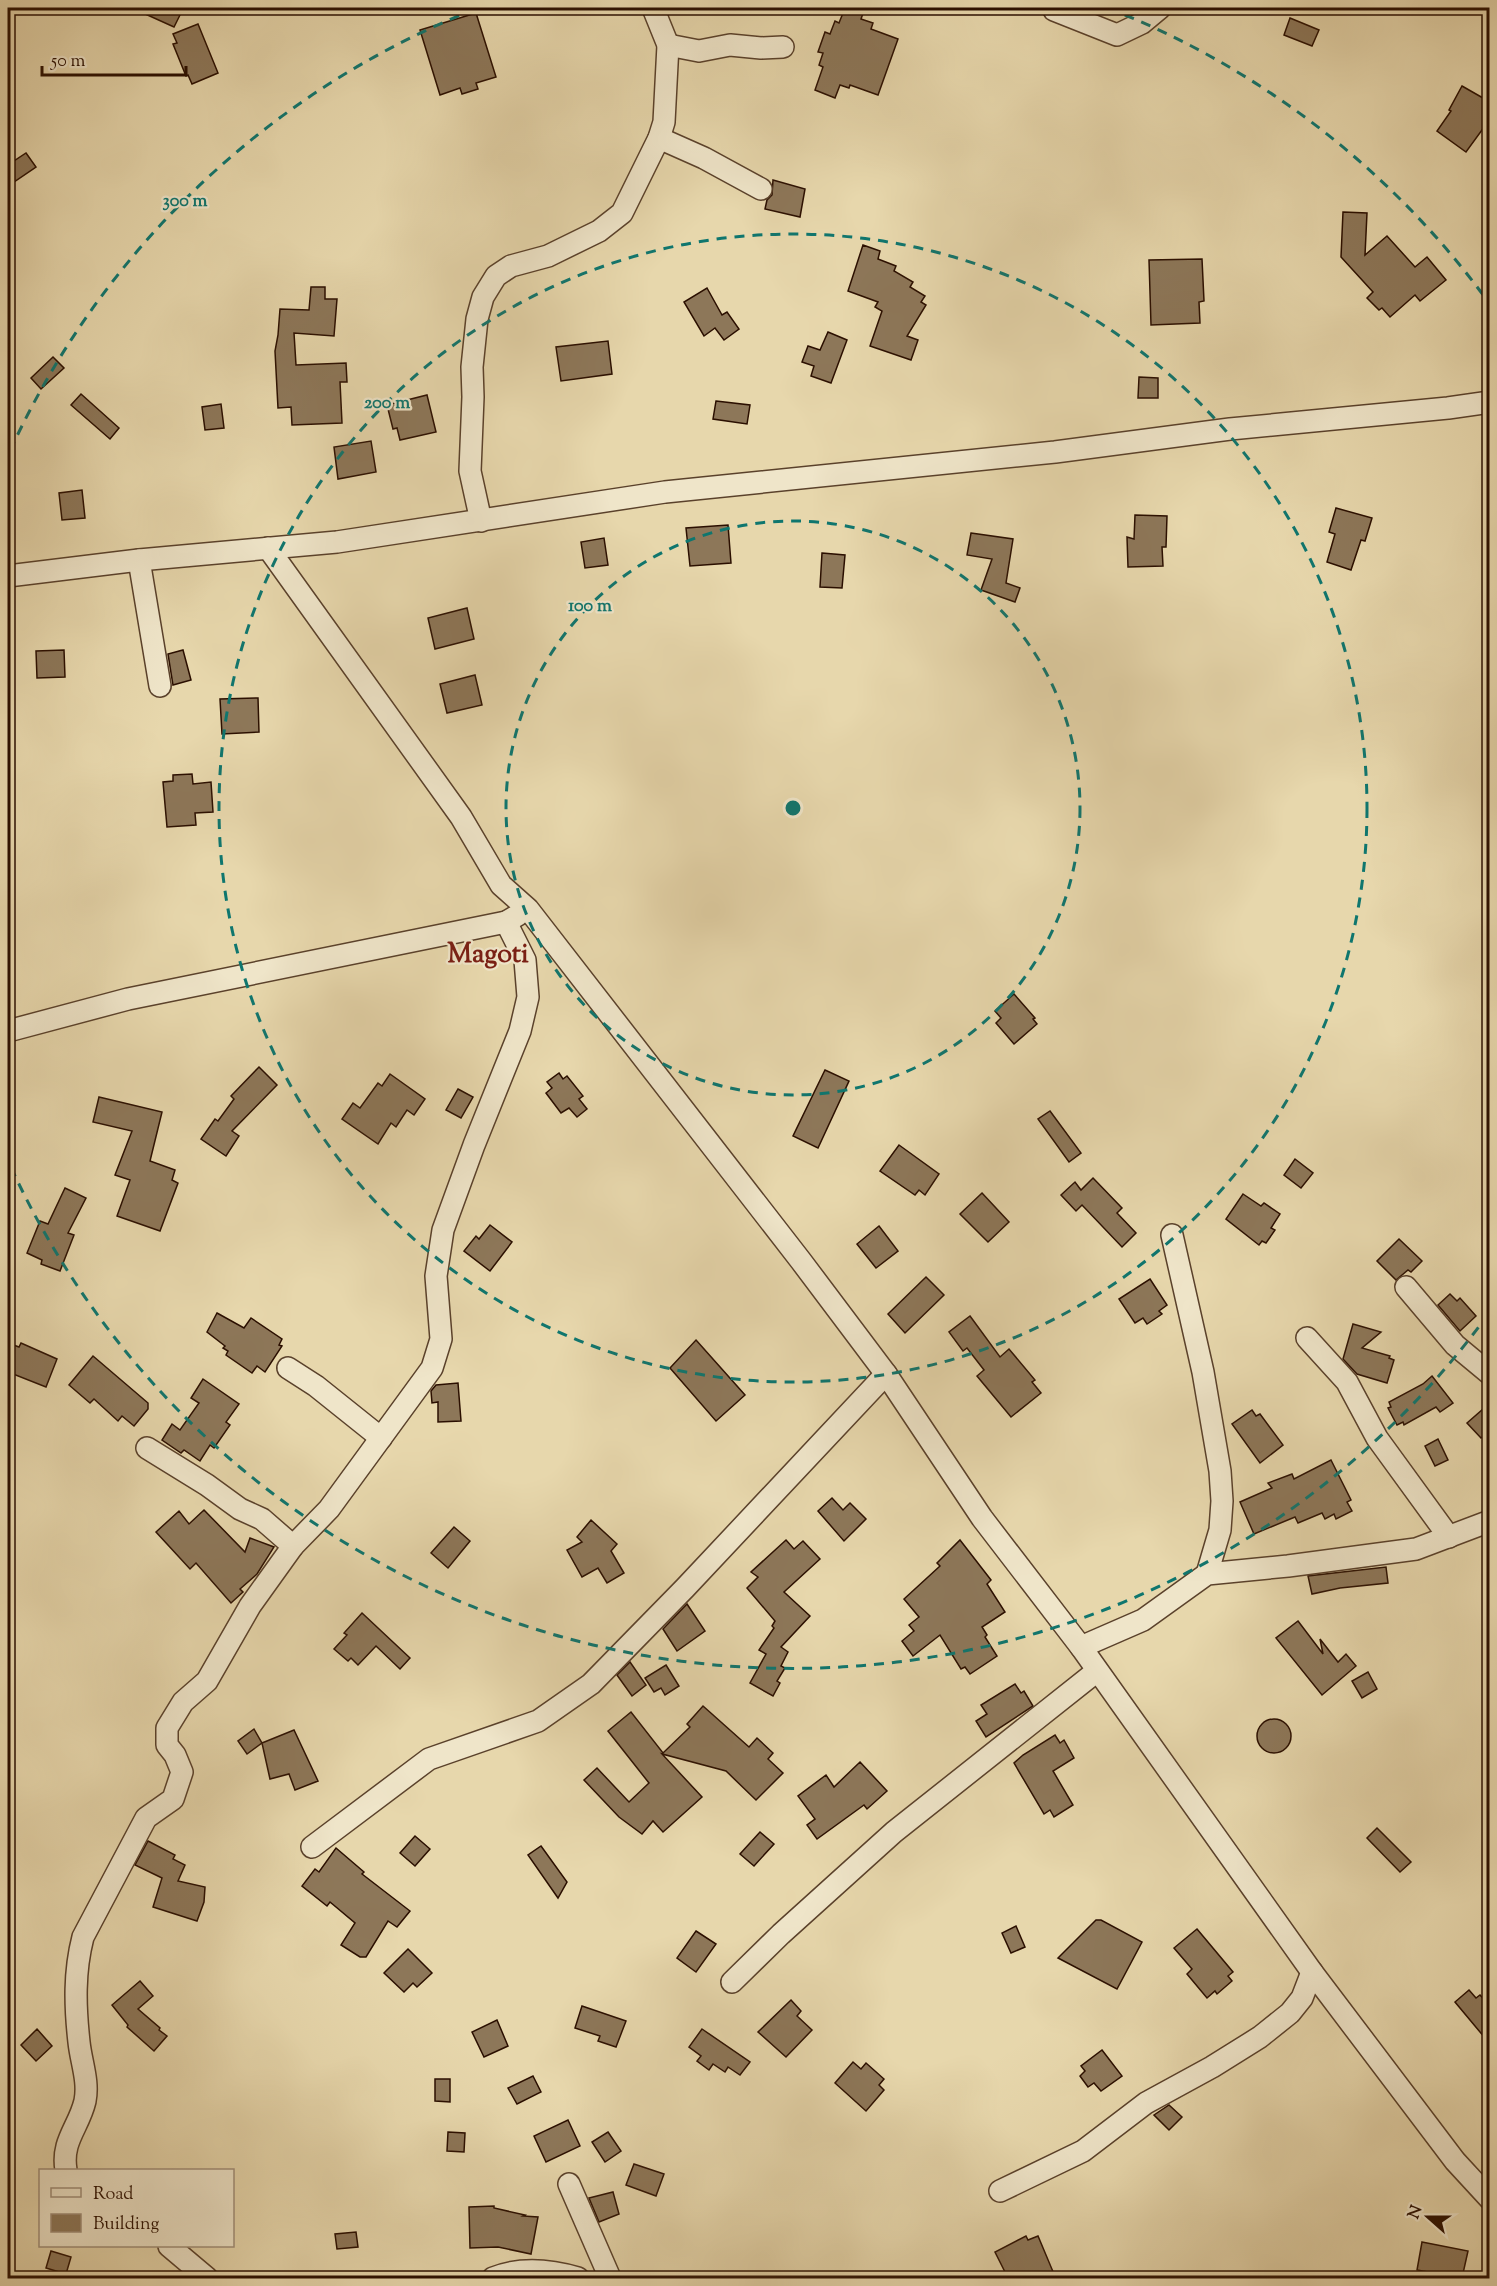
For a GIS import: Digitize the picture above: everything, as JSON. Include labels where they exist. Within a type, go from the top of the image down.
[{"type":"street","points":[[481,521],[470,471],[473,397],[471,367],[477,319],[483,297],[496,276],[511,266],[548,256],[599,231],[622,213],[659,138],[664,122],[668,45],[653,8]]},
{"type":"street","points":[[1054,10],[1117,34],[1142,23],[1160,8]]},
{"type":"street","points":[[668,45],[699,51],[730,45],[761,48],[783,47]]},
{"type":"street","points":[[659,138],[704,158],[761,189]]},
{"type":"street","points":[[8,576],[139,560],[337,542],[665,492],[1055,452],[1230,429],[1490,402]]},
{"type":"street","points":[[268,548],[461,817],[501,885],[528,909],[801,1261],[886,1374],[982,1518],[1081,1647],[1312,1972],[1455,2161],[1490,2199]]},
{"type":"street","points":[[139,560],[160,686]]},
{"type":"street","points":[[8,1031],[128,999],[506,922],[528,909]]},
{"type":"street","points":[[66,2169],[64,2156],[67,2142],[85,2101],[86,2081],[75,2005],[76,1978],[83,1937],[146,1818],[173,1799],[182,1773],[175,1755],[167,1745],[167,1728],[183,1702],[207,1681],[250,1606],[293,1546],[329,1509],[432,1368],[442,1333],[436,1276],[443,1230],[470,1154],[520,1031],[528,997],[525,960],[506,922]]},
{"type":"street","points":[[1172,1235],[1203,1372],[1220,1471],[1222,1502],[1220,1530],[1207,1574]]},
{"type":"street","points":[[1406,1287],[1455,1345],[1490,1374]]},
{"type":"street","points":[[1307,1338],[1347,1382],[1377,1438],[1449,1537]]},
{"type":"street","points":[[288,1368],[316,1386],[381,1438]]},
{"type":"street","points":[[312,1847],[429,1759],[538,1721],[591,1684],[702,1570],[886,1374]]},
{"type":"street","points":[[147,1448],[207,1485],[240,1509],[261,1519],[293,1546]]},
{"type":"street","points":[[1081,1647],[1143,1620],[1207,1574],[1416,1549],[1490,1521]]},
{"type":"street","points":[[732,1982],[781,1934],[894,1832],[1097,1671]]},
{"type":"street","points":[[1000,2191],[1083,2151],[1146,2103],[1212,2067],[1260,2037],[1290,2013],[1302,1998],[1312,1972]]},
{"type":"street","points":[[569,2184],[610,2278]]},
{"type":"street","points":[[170,2247],[207,2278]]},
{"type":"street","points":[[493,2278],[508,2273],[540,2271],[578,2278]]},
{"type":"building","points":[[132,8],[169,8],[181,13],[174,27]]},
{"type":"building","points":[[845,8],[865,8],[861,19],[873,23],[871,29],[898,39],[878,95],[850,85],[849,88],[840,85],[835,98],[815,90],[823,67],[819,65],[823,53],[818,52],[825,32],[830,34],[835,21],[839,23]]},
{"type":"building","points":[[476,13],[496,77],[476,83],[478,89],[462,94],[460,88],[440,95],[420,30]]},
{"type":"building","points":[[1290,18],[1319,30],[1312,46],[1284,35]]},
{"type":"building","points":[[198,24],[218,73],[192,84],[188,75],[186,76],[173,44],[177,43],[173,34]]},
{"type":"building","points":[[1462,86],[1490,102],[1490,119],[1466,152],[1437,131],[1451,111],[1449,110]]},
{"type":"building","points":[[26,153],[36,167],[8,186],[8,165]]},
{"type":"building","points":[[773,180],[805,189],[800,217],[765,209],[767,200],[772,195]]},
{"type":"building","points":[[1343,212],[1367,213],[1365,255],[1387,236],[1415,267],[1427,257],[1446,280],[1420,301],[1415,295],[1390,317],[1382,308],[1379,310],[1367,298],[1373,292],[1341,257]]},
{"type":"building","points":[[863,245],[880,251],[878,259],[896,266],[894,271],[913,282],[910,287],[925,296],[921,302],[926,305],[907,336],[918,340],[911,360],[870,346],[882,311],[875,307],[878,302],[848,291]]},
{"type":"building","points":[[1202,259],[1204,301],[1199,302],[1200,323],[1151,325],[1149,260]]},
{"type":"building","points":[[311,287],[325,287],[325,299],[337,299],[334,336],[294,333],[296,365],[346,363],[347,382],[340,382],[342,423],[292,425],[291,407],[278,408],[275,351],[280,309],[309,310]]},
{"type":"building","points":[[707,288],[722,315],[727,312],[739,329],[724,340],[715,328],[704,336],[684,302]]},
{"type":"building","points":[[828,332],[847,340],[831,383],[811,376],[814,366],[802,362],[808,346],[820,350]]},
{"type":"building","points":[[608,341],[612,374],[561,381],[556,347]]},
{"type":"building","points":[[53,357],[64,368],[41,389],[31,378]]},
{"type":"building","points":[[1139,377],[1158,378],[1158,398],[1138,398]]},
{"type":"building","points":[[81,394],[119,428],[110,439],[71,405]]},
{"type":"building","points":[[427,395],[436,432],[400,440],[397,428],[393,429],[387,405]]},
{"type":"building","points":[[716,401],[750,405],[747,424],[713,419]]},
{"type":"building","points":[[221,404],[224,428],[205,430],[202,407]]},
{"type":"building","points":[[371,441],[376,472],[338,479],[334,447]]},
{"type":"building","points":[[82,490],[85,518],[62,520],[59,493]]},
{"type":"building","points":[[1336,508],[1372,518],[1365,541],[1361,540],[1351,570],[1327,562],[1335,534],[1329,532]]},
{"type":"building","points":[[1135,515],[1167,516],[1166,547],[1162,547],[1163,566],[1128,567],[1127,537],[1134,539]]},
{"type":"building","points":[[728,525],[731,563],[690,566],[686,528]]},
{"type":"building","points":[[971,533],[1013,539],[1006,583],[1020,588],[1015,602],[981,590],[992,559],[967,555]]},
{"type":"building","points":[[604,538],[608,565],[585,568],[581,542]]},
{"type":"building","points":[[822,553],[845,555],[842,588],[820,587]]},
{"type":"building","points":[[467,608],[474,639],[435,649],[428,618]]},
{"type":"building","points":[[64,650],[65,677],[37,678],[36,651]]},
{"type":"building","points":[[183,650],[191,680],[173,685],[168,654]]},
{"type":"building","points":[[475,675],[482,705],[447,713],[440,684]]},
{"type":"building","points":[[258,698],[259,732],[222,734],[220,699]]},
{"type":"building","points":[[192,774],[193,784],[211,782],[213,812],[195,813],[196,825],[167,827],[163,782],[173,781],[173,775]]},
{"type":"building","points":[[1014,994],[1035,1018],[1033,1019],[1037,1024],[1014,1044],[996,1023],[1001,1018],[995,1011]]},
{"type":"building","points":[[259,1067],[277,1085],[232,1131],[239,1136],[226,1156],[201,1139],[215,1119],[218,1121],[234,1099],[231,1096]]},
{"type":"building","points":[[825,1070],[849,1081],[818,1148],[793,1136]]},
{"type":"building","points":[[559,1073],[563,1079],[567,1076],[583,1096],[579,1099],[587,1109],[577,1117],[569,1108],[561,1113],[546,1093],[552,1088],[547,1082]]},
{"type":"building","points":[[390,1074],[425,1099],[414,1115],[407,1110],[396,1127],[391,1123],[378,1144],[342,1119],[353,1103],[360,1108],[378,1083],[382,1086]]},
{"type":"building","points":[[458,1089],[473,1097],[461,1118],[446,1110]]},
{"type":"building","points":[[99,1097],[162,1112],[150,1161],[175,1170],[172,1180],[178,1183],[160,1231],[117,1216],[130,1180],[115,1175],[132,1131],[93,1122]]},
{"type":"building","points":[[1050,1111],[1081,1153],[1069,1162],[1038,1119]]},
{"type":"building","points":[[899,1145],[939,1174],[925,1195],[919,1190],[915,1195],[880,1171]]},
{"type":"building","points":[[1295,1159],[1313,1173],[1301,1188],[1284,1175]]},
{"type":"building","points":[[1093,1178],[1122,1208],[1117,1213],[1136,1233],[1122,1247],[1082,1205],[1076,1211],[1061,1195],[1075,1182],[1081,1190]]},
{"type":"building","points":[[65,1188],[86,1198],[68,1233],[74,1235],[60,1271],[41,1264],[42,1260],[27,1253],[40,1221],[48,1224]]},
{"type":"building","points":[[982,1193],[1009,1222],[988,1242],[960,1214]]},
{"type":"building","points":[[1243,1194],[1261,1206],[1264,1203],[1280,1214],[1271,1228],[1275,1230],[1266,1243],[1262,1241],[1259,1245],[1226,1219]]},
{"type":"building","points":[[490,1225],[512,1242],[490,1271],[464,1251],[476,1236],[479,1239]]},
{"type":"building","points":[[879,1226],[898,1251],[876,1268],[857,1244]]},
{"type":"building","points":[[1399,1239],[1422,1261],[1411,1272],[1408,1270],[1396,1280],[1377,1261]]},
{"type":"building","points":[[926,1277],[944,1295],[905,1333],[888,1314]]},
{"type":"building","points":[[1150,1279],[1167,1305],[1159,1311],[1162,1314],[1147,1324],[1143,1318],[1135,1323],[1119,1299]]},
{"type":"building","points":[[1450,1294],[1457,1301],[1460,1298],[1476,1316],[1460,1331],[1438,1305]]},
{"type":"building","points":[[217,1313],[244,1328],[251,1318],[282,1339],[279,1345],[282,1346],[265,1372],[257,1366],[252,1373],[226,1355],[228,1351],[223,1348],[225,1346],[207,1332]]},
{"type":"building","points":[[970,1316],[1000,1357],[1009,1349],[1035,1380],[1032,1382],[1041,1393],[1011,1417],[977,1376],[984,1370],[967,1348],[963,1351],[949,1332]]},
{"type":"building","points":[[1353,1324],[1381,1332],[1362,1348],[1390,1356],[1389,1358],[1394,1360],[1387,1383],[1357,1374],[1343,1359]]},
{"type":"building","points":[[696,1340],[745,1395],[716,1421],[670,1368]]},
{"type":"building","points":[[8,1343],[19,1347],[21,1343],[57,1359],[46,1387],[8,1372]]},
{"type":"building","points":[[93,1356],[148,1403],[148,1409],[134,1426],[122,1416],[118,1421],[94,1399],[90,1403],[69,1385]]},
{"type":"building","points":[[1432,1376],[1453,1403],[1440,1412],[1436,1407],[1404,1425],[1403,1422],[1397,1425],[1388,1408],[1391,1407],[1389,1402],[1423,1384]]},
{"type":"building","points":[[203,1379],[239,1404],[226,1422],[230,1425],[214,1448],[210,1445],[200,1461],[184,1450],[181,1453],[162,1440],[172,1424],[180,1430],[199,1403],[191,1398]]},
{"type":"building","points":[[458,1383],[461,1421],[438,1422],[438,1402],[432,1403],[431,1391],[436,1385]]},
{"type":"building","points":[[1490,1403],[1490,1431],[1481,1438],[1467,1423]]},
{"type":"building","points":[[1252,1410],[1256,1416],[1260,1414],[1283,1445],[1260,1463],[1232,1424]]},
{"type":"building","points":[[1438,1439],[1448,1460],[1435,1466],[1425,1446]]},
{"type":"building","points":[[1331,1460],[1351,1500],[1347,1502],[1352,1511],[1336,1519],[1334,1514],[1325,1519],[1322,1513],[1298,1523],[1295,1517],[1254,1534],[1240,1502],[1272,1488],[1268,1483],[1292,1474],[1294,1479]]},
{"type":"building","points":[[832,1498],[843,1510],[850,1503],[866,1519],[844,1541],[818,1511]]},
{"type":"building","points":[[204,1510],[245,1552],[250,1538],[274,1547],[257,1574],[240,1589],[243,1592],[231,1603],[196,1563],[190,1569],[156,1532],[179,1511],[189,1524]]},
{"type":"building","points":[[591,1520],[617,1544],[611,1551],[624,1573],[607,1583],[598,1568],[582,1577],[567,1550],[582,1542],[577,1537]]},
{"type":"building","points":[[454,1527],[470,1541],[448,1568],[431,1553]]},
{"type":"building","points":[[786,1540],[794,1549],[803,1541],[820,1559],[784,1592],[810,1616],[781,1647],[788,1652],[781,1666],[785,1668],[777,1681],[780,1683],[773,1696],[750,1683],[766,1654],[759,1650],[774,1628],[772,1626],[775,1621],[747,1588],[758,1577],[751,1572]]},
{"type":"building","points":[[960,1540],[991,1580],[987,1584],[1005,1612],[982,1627],[987,1635],[985,1637],[997,1656],[970,1674],[965,1667],[961,1669],[940,1635],[913,1656],[902,1641],[914,1631],[909,1625],[919,1617],[904,1599],[940,1566],[937,1563]]},
{"type":"building","points":[[1386,1567],[1388,1583],[1340,1588],[1312,1594],[1308,1576]]},
{"type":"building","points":[[687,1604],[705,1631],[677,1651],[663,1629]]},
{"type":"building","points":[[362,1613],[410,1658],[400,1669],[376,1646],[358,1665],[351,1658],[348,1661],[334,1649],[347,1635],[344,1633]]},
{"type":"building","points":[[1298,1621],[1323,1654],[1320,1639],[1338,1662],[1346,1654],[1356,1666],[1322,1695],[1276,1638]]},
{"type":"building","points":[[630,1662],[646,1685],[632,1696],[617,1675]]},
{"type":"building","points":[[666,1665],[679,1686],[665,1695],[661,1688],[654,1692],[645,1678]]},
{"type":"building","points":[[1368,1672],[1377,1689],[1362,1698],[1352,1681]]},
{"type":"building","points":[[1015,1684],[1021,1693],[1024,1691],[1033,1706],[986,1737],[976,1721],[987,1714],[981,1705]]},
{"type":"building","points":[[703,1706],[749,1747],[757,1738],[773,1753],[768,1759],[783,1773],[756,1800],[726,1771],[662,1754],[702,1797],[663,1832],[653,1821],[642,1834],[619,1817],[584,1780],[597,1768],[629,1802],[649,1783],[608,1731],[631,1712],[663,1753],[690,1727],[687,1724]]},
{"type":"building","points":[[1274,1719],[1286,1724],[1291,1736],[1286,1748],[1274,1753],[1262,1748],[1257,1736],[1262,1724]]},
{"type":"building","points":[[254,1729],[262,1743],[247,1754],[238,1741]]},
{"type":"building","points":[[294,1730],[318,1781],[295,1790],[289,1774],[270,1779],[262,1743]]},
{"type":"building","points":[[1055,1735],[1060,1743],[1064,1740],[1074,1758],[1053,1771],[1073,1805],[1054,1817],[1050,1810],[1044,1814],[1014,1763]]},
{"type":"building","points":[[860,1762],[887,1791],[867,1809],[864,1805],[817,1839],[807,1825],[815,1819],[798,1796],[826,1775],[834,1787]]},
{"type":"building","points":[[1377,1828],[1411,1862],[1400,1872],[1367,1838]]},
{"type":"building","points":[[760,1832],[774,1844],[754,1866],[740,1854]]},
{"type":"building","points":[[415,1836],[430,1849],[415,1866],[400,1853]]},
{"type":"building","points":[[148,1841],[175,1855],[173,1859],[185,1865],[178,1881],[205,1887],[204,1902],[197,1921],[153,1907],[162,1878],[135,1865]]},
{"type":"building","points":[[541,1846],[567,1882],[558,1898],[528,1855]]},
{"type":"building","points":[[336,1848],[364,1872],[362,1874],[410,1911],[397,1927],[388,1921],[366,1957],[360,1957],[341,1945],[355,1923],[330,1902],[327,1906],[302,1886],[315,1869],[319,1872]]},
{"type":"building","points":[[1096,1920],[1101,1920],[1142,1942],[1117,1989],[1058,1958]]},
{"type":"building","points":[[1016,1926],[1025,1947],[1011,1953],[1002,1933]]},
{"type":"building","points":[[1197,1929],[1233,1972],[1228,1976],[1232,1981],[1217,1994],[1215,1991],[1207,1998],[1187,1974],[1192,1969],[1174,1948]]},
{"type":"building","points":[[696,1931],[716,1944],[696,1972],[677,1958]]},
{"type":"building","points":[[408,1949],[432,1973],[417,1987],[413,1983],[404,1992],[384,1973]]},
{"type":"building","points":[[140,1981],[153,1996],[138,2009],[167,2036],[154,2051],[127,2027],[128,2025],[112,2005]]},
{"type":"building","points":[[1469,1990],[1476,1998],[1480,1995],[1490,2006],[1490,2044],[1455,2002]]},
{"type":"building","points":[[791,2000],[801,2011],[797,2016],[812,2030],[786,2057],[758,2032]]},
{"type":"building","points":[[582,2006],[626,2021],[616,2047],[598,2041],[600,2036],[575,2028]]},
{"type":"building","points":[[497,2020],[508,2046],[484,2057],[472,2032]]},
{"type":"building","points":[[37,2029],[52,2046],[36,2061],[21,2045]]},
{"type":"building","points":[[702,2029],[750,2062],[740,2075],[728,2067],[725,2072],[713,2064],[709,2070],[697,2061],[701,2056],[689,2047]]},
{"type":"building","points":[[1102,2050],[1122,2076],[1101,2091],[1094,2083],[1088,2087],[1080,2076],[1085,2071],[1081,2066]]},
{"type":"building","points":[[853,2062],[861,2069],[866,2063],[884,2079],[879,2085],[884,2090],[866,2111],[835,2083]]},
{"type":"building","points":[[533,2076],[541,2092],[517,2104],[508,2088]]},
{"type":"building","points":[[435,2079],[450,2079],[450,2102],[435,2101]]},
{"type":"building","points":[[1169,2105],[1182,2117],[1169,2130],[1154,2115]]},
{"type":"building","points":[[568,2120],[580,2146],[546,2162],[534,2136]]},
{"type":"building","points":[[448,2132],[465,2133],[464,2152],[447,2151]]},
{"type":"building","points":[[608,2132],[621,2151],[605,2162],[592,2142]]},
{"type":"building","points":[[634,2164],[664,2174],[656,2196],[626,2185]]},
{"type":"building","points":[[613,2192],[619,2214],[599,2222],[589,2198]]},
{"type":"building","points":[[494,2206],[494,2208],[525,2215],[523,2216],[538,2217],[531,2254],[498,2247],[470,2248],[469,2207]]},
{"type":"building","points":[[356,2232],[358,2247],[337,2249],[335,2234]]},
{"type":"building","points":[[1026,2236],[1028,2240],[1038,2236],[1054,2274],[1045,2278],[1008,2278],[995,2252]]},
{"type":"building","points":[[1422,2242],[1468,2251],[1462,2278],[1417,2270]]},
{"type":"building","points":[[51,2251],[71,2257],[66,2274],[46,2268]]},
{"type":"district","name":"Magoti","points":[[488,955]]}]
